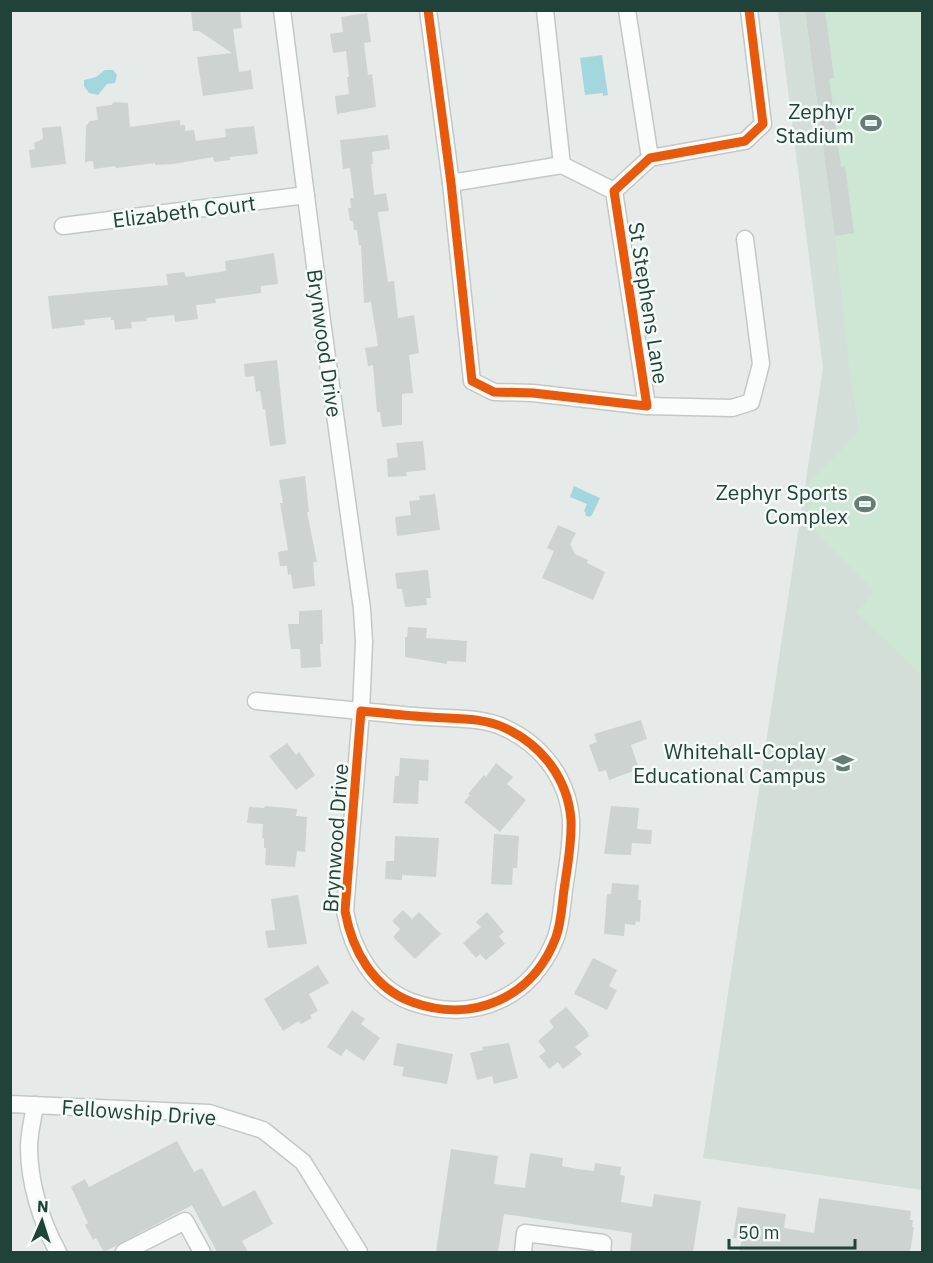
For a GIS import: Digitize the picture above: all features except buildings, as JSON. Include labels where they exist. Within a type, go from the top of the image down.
[{"type":"street","name":"Brynwood Drive","points":[[256,701],[361,711],[483,721],[504,727],[524,738],[538,750],[551,764],[562,784],[569,811],[570,839],[557,934],[548,955],[525,984],[510,995],[493,1003],[471,1009],[452,1011],[430,1008],[409,1001],[381,983],[356,950],[348,930],[345,911],[361,711],[364,642],[362,609],[282,10]]},
{"type":"street","name":"St Stephens Lane","points":[[428,10],[451,183],[472,381],[494,392],[533,393],[647,406],[732,408],[751,402],[760,364],[746,238]]},
{"type":"street","points":[[545,10],[562,165]]},
{"type":"street","points":[[627,10],[650,158]]},
{"type":"street","points":[[451,183],[562,165],[614,191],[650,158],[746,141],[763,123],[749,10]]},
{"type":"street","name":"St Stephens Lane","points":[[614,191],[647,406]]},
{"type":"street","name":"Elizabeth Court","points":[[63,226],[306,195]]},
{"type":"street","name":"Fellowship Drive","points":[[10,1104],[209,1113],[263,1130],[303,1162],[359,1252]]},
{"type":"street","name":"Fellowship Drive","points":[[35,1105],[29,1148],[34,1190],[47,1232],[58,1252]]},
{"type":"street","points":[[124,1252],[185,1221],[202,1252]]},
{"type":"street","points":[[523,1252],[525,1233],[603,1243],[602,1252]]},
{"type":"shaded area","name":"Whitehall-Coplay Educational Campus","points":[[778,11],[922,11],[922,1190],[703,1158],[823,368]]},
{"type":"green space","points":[[804,11],[922,11],[922,676],[857,613],[874,591],[808,524],[809,483],[859,431]]},
{"type":"water","points":[[602,55],[608,95],[603,96],[603,93],[585,95],[580,58]]},
{"type":"water","points":[[105,70],[113,70],[117,75],[115,83],[107,84],[98,95],[89,93],[84,86],[84,80],[96,77]]},
{"type":"water","points":[[574,486],[600,498],[589,517],[584,511],[587,504],[570,497]]},
{"type":"cycle path","points":[[428,10],[451,183],[472,381],[494,392],[533,393],[647,406],[614,191],[650,158],[745,141],[763,124],[749,10]]},
{"type":"cycle path","points":[[361,711],[468,719],[496,724],[530,744],[551,765],[559,777],[569,805],[571,828],[570,852],[558,931],[546,958],[532,976],[516,990],[498,1001],[457,1010],[435,1008],[412,1002],[386,987],[366,966],[359,953],[348,926],[345,911],[361,711]]},
{"type":"place","name":"Zephyr Stadium","points":[[871,123]]},
{"type":"place","name":"Zephyr Sports Complex","points":[[865,504]]},
{"type":"place","name":"Whitehall-Coplay Educational Campus","points":[[843,763]]}]
